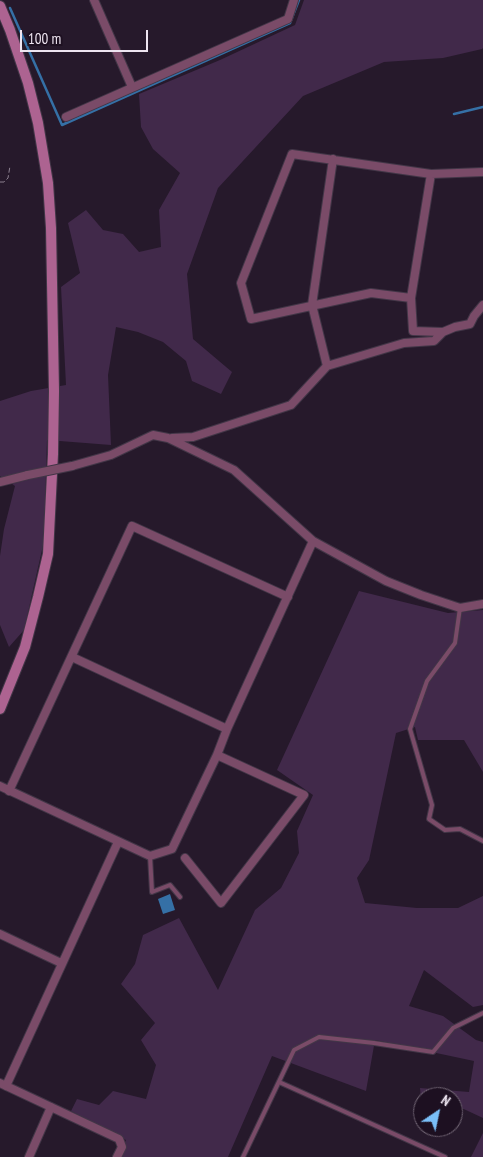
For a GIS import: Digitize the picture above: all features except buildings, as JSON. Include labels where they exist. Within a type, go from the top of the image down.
[{"type":"street","points":[[94,0],[132,87]]},
{"type":"street","points":[[66,116],[288,19],[294,0]]},
{"type":"street","points":[[0,6],[28,83],[38,123],[48,183],[51,228],[54,392],[48,554],[25,647],[0,709]]},
{"type":"street","points":[[411,298],[371,293],[251,319],[240,283],[292,154],[431,174],[483,172]]},
{"type":"street","points":[[327,366],[312,306],[334,160]]},
{"type":"street","points":[[431,174],[411,298],[413,331],[442,332],[470,324],[483,304]]},
{"type":"street","points":[[0,482],[111,455],[153,435],[168,438],[193,437],[290,405],[327,366],[404,343],[434,341],[442,332]]},
{"type":"street","points":[[168,438],[234,470],[313,541],[386,581],[460,608],[483,604]]},
{"type":"street","points":[[9,791],[132,526],[288,597]]},
{"type":"street","points":[[0,786],[150,856],[172,849],[217,755],[227,729],[313,541]]},
{"type":"street","points":[[72,657],[227,729]]},
{"type":"street","points":[[186,858],[220,903],[304,795],[217,755]]},
{"type":"street","points":[[117,1157],[122,1147],[119,1139],[3,1084],[118,842]]},
{"type":"street","points":[[0,934],[61,964]]},
{"type":"street","points":[[29,1157],[51,1107]]},
{"type":"lane","points":[[460,608],[455,643],[427,681],[410,730],[432,804],[429,819],[445,830],[460,829],[483,841]]},
{"type":"lane","points":[[150,856],[152,892],[170,885],[180,897]]},
{"type":"lane","points":[[243,1157],[294,1050],[319,1037],[433,1052],[453,1028],[483,1013]]},
{"type":"lane","points":[[279,1082],[445,1157]]},
{"type":"path","points":[[0,182],[4,182],[8,178],[10,166]]},
{"type":"shaded area","points":[[304,0],[483,0],[483,48],[443,58],[384,62],[303,96],[218,188],[187,274],[193,339],[232,372],[221,394],[192,381],[186,361],[163,342],[138,332],[116,327],[108,375],[111,445],[47,440],[44,541],[24,630],[9,647],[0,625],[0,556],[4,529],[15,486],[0,476],[0,401],[31,391],[66,385],[61,287],[80,273],[68,223],[86,210],[103,230],[123,234],[139,252],[161,247],[159,210],[180,173],[153,149],[141,127],[139,94],[220,60],[295,25]]},
{"type":"shaded area","points":[[359,591],[448,613],[483,610],[483,772],[464,740],[418,740],[415,727],[396,733],[369,860],[357,878],[365,903],[417,908],[458,908],[483,896],[483,1005],[473,1007],[424,970],[409,1006],[443,1016],[476,1040],[483,1042],[483,1118],[463,1109],[463,1092],[469,1092],[474,1061],[375,1040],[366,1091],[272,1056],[228,1157],[119,1157],[126,1140],[71,1111],[77,1099],[99,1105],[113,1091],[146,1099],[156,1065],[141,1040],[155,1023],[121,984],[135,964],[143,935],[179,918],[218,990],[255,910],[281,888],[299,853],[297,831],[313,795],[277,770]]},
{"type":"shaded area","points":[[483,1133],[483,1157],[471,1157]]},
{"type":"water","points":[[170,894],[175,910],[163,914],[158,899]]},
{"type":"waterway","points":[[10,8],[62,125],[290,23],[299,0]]},
{"type":"waterway","points":[[454,114],[483,107]]}]
